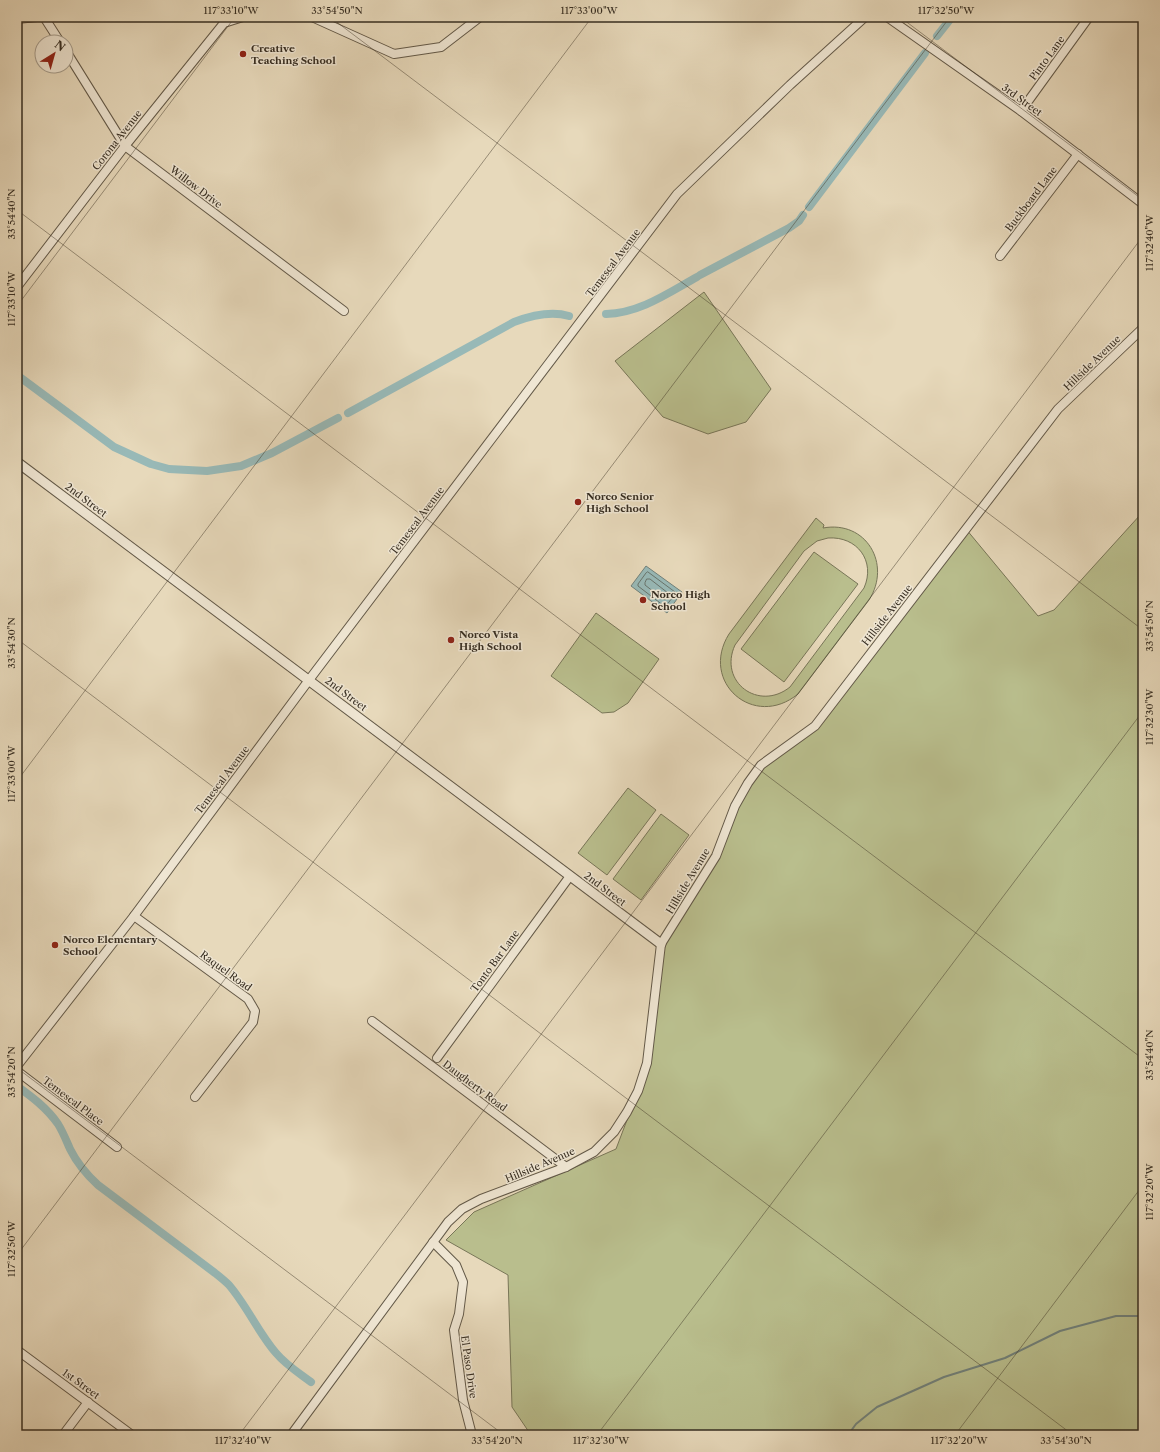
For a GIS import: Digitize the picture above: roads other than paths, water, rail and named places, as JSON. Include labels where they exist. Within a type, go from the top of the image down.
[{"type":"street","points":[[17,19],[37,17]]},
{"type":"street","points":[[44,17],[55,34]]},
{"type":"street","name":"Corona Avenue","points":[[17,287],[124,146],[224,23],[243,17]]},
{"type":"street","points":[[312,17],[394,54],[442,47],[480,17]]},
{"type":"street","name":"Temescal Avenue","points":[[17,1066],[134,916],[309,680],[677,194],[790,85],[865,17]]},
{"type":"street","name":"3rd Street","points":[[887,17],[1020,111],[1143,204]]},
{"type":"street","name":"Pinto Lane","points":[[1020,111],[1089,17]]},
{"type":"street","name":"Willow Drive","points":[[74,64],[124,146],[344,311]]},
{"type":"street","name":"Buckboard Lane","points":[[1000,256],[1078,154]]},
{"type":"street","name":"Hillside Avenue","points":[[291,1435],[448,1222],[462,1208],[481,1199],[566,1167],[594,1152],[614,1132],[638,1091],[647,1063],[661,944],[716,856],[735,806],[748,782],[761,765],[815,726],[1058,410],[1143,328]]},
{"type":"street","name":"2nd Street","points":[[17,462],[661,944]]},
{"type":"street","name":"Tonto Bar Lane","points":[[437,1058],[570,876]]},
{"type":"street","name":"Raquel Road","points":[[134,916],[248,999],[255,1010],[253,1022],[195,1097]]},
{"type":"street","name":"Daugherty Road","points":[[372,1021],[566,1167]]},
{"type":"street","name":"Temescal Place","points":[[17,1072],[117,1147]]},
{"type":"street","name":"El Paso Drive","points":[[433,1242],[456,1265],[463,1282],[459,1314],[454,1330],[463,1400],[472,1435]]},
{"type":"street","name":"1st Street","points":[[17,1350],[132,1435]]},
{"type":"street","points":[[63,1435],[88,1402]]},
{"type":"water","points":[[646,566],[682,592],[667,613],[631,586]]},
{"type":"waterway","points":[[937,36],[952,17]]},
{"type":"waterway","points":[[809,207],[925,53]]},
{"type":"waterway","points":[[700,275],[789,228],[799,221],[803,215]]},
{"type":"waterway","points":[[606,314],[618,313],[642,306],[697,277]]},
{"type":"waterway","points":[[348,413],[514,322],[548,314],[569,316]]},
{"type":"waterway","points":[[17,375],[114,447],[151,464],[169,469],[207,471],[241,466],[272,453],[338,418]]},
{"type":"waterway","points":[[17,1086],[39,1103],[54,1118],[76,1159],[94,1181],[215,1273],[227,1284],[235,1293],[276,1353],[288,1365],[311,1382]]},
{"type":"waterway","points":[[848,1435],[856,1424],[877,1407],[944,1377],[1005,1358],[1060,1331],[1116,1316],[1143,1316]]},
{"type":"place","name":"Creative Teaching School","points":[[243,54]]},
{"type":"place","name":"Norco Senior High School","points":[[578,502]]},
{"type":"place","name":"Norco High School","points":[[643,600]]},
{"type":"place","name":"Norco Vista High School","points":[[451,640]]},
{"type":"place","name":"Norco Elementary School","points":[[55,945]]}]
